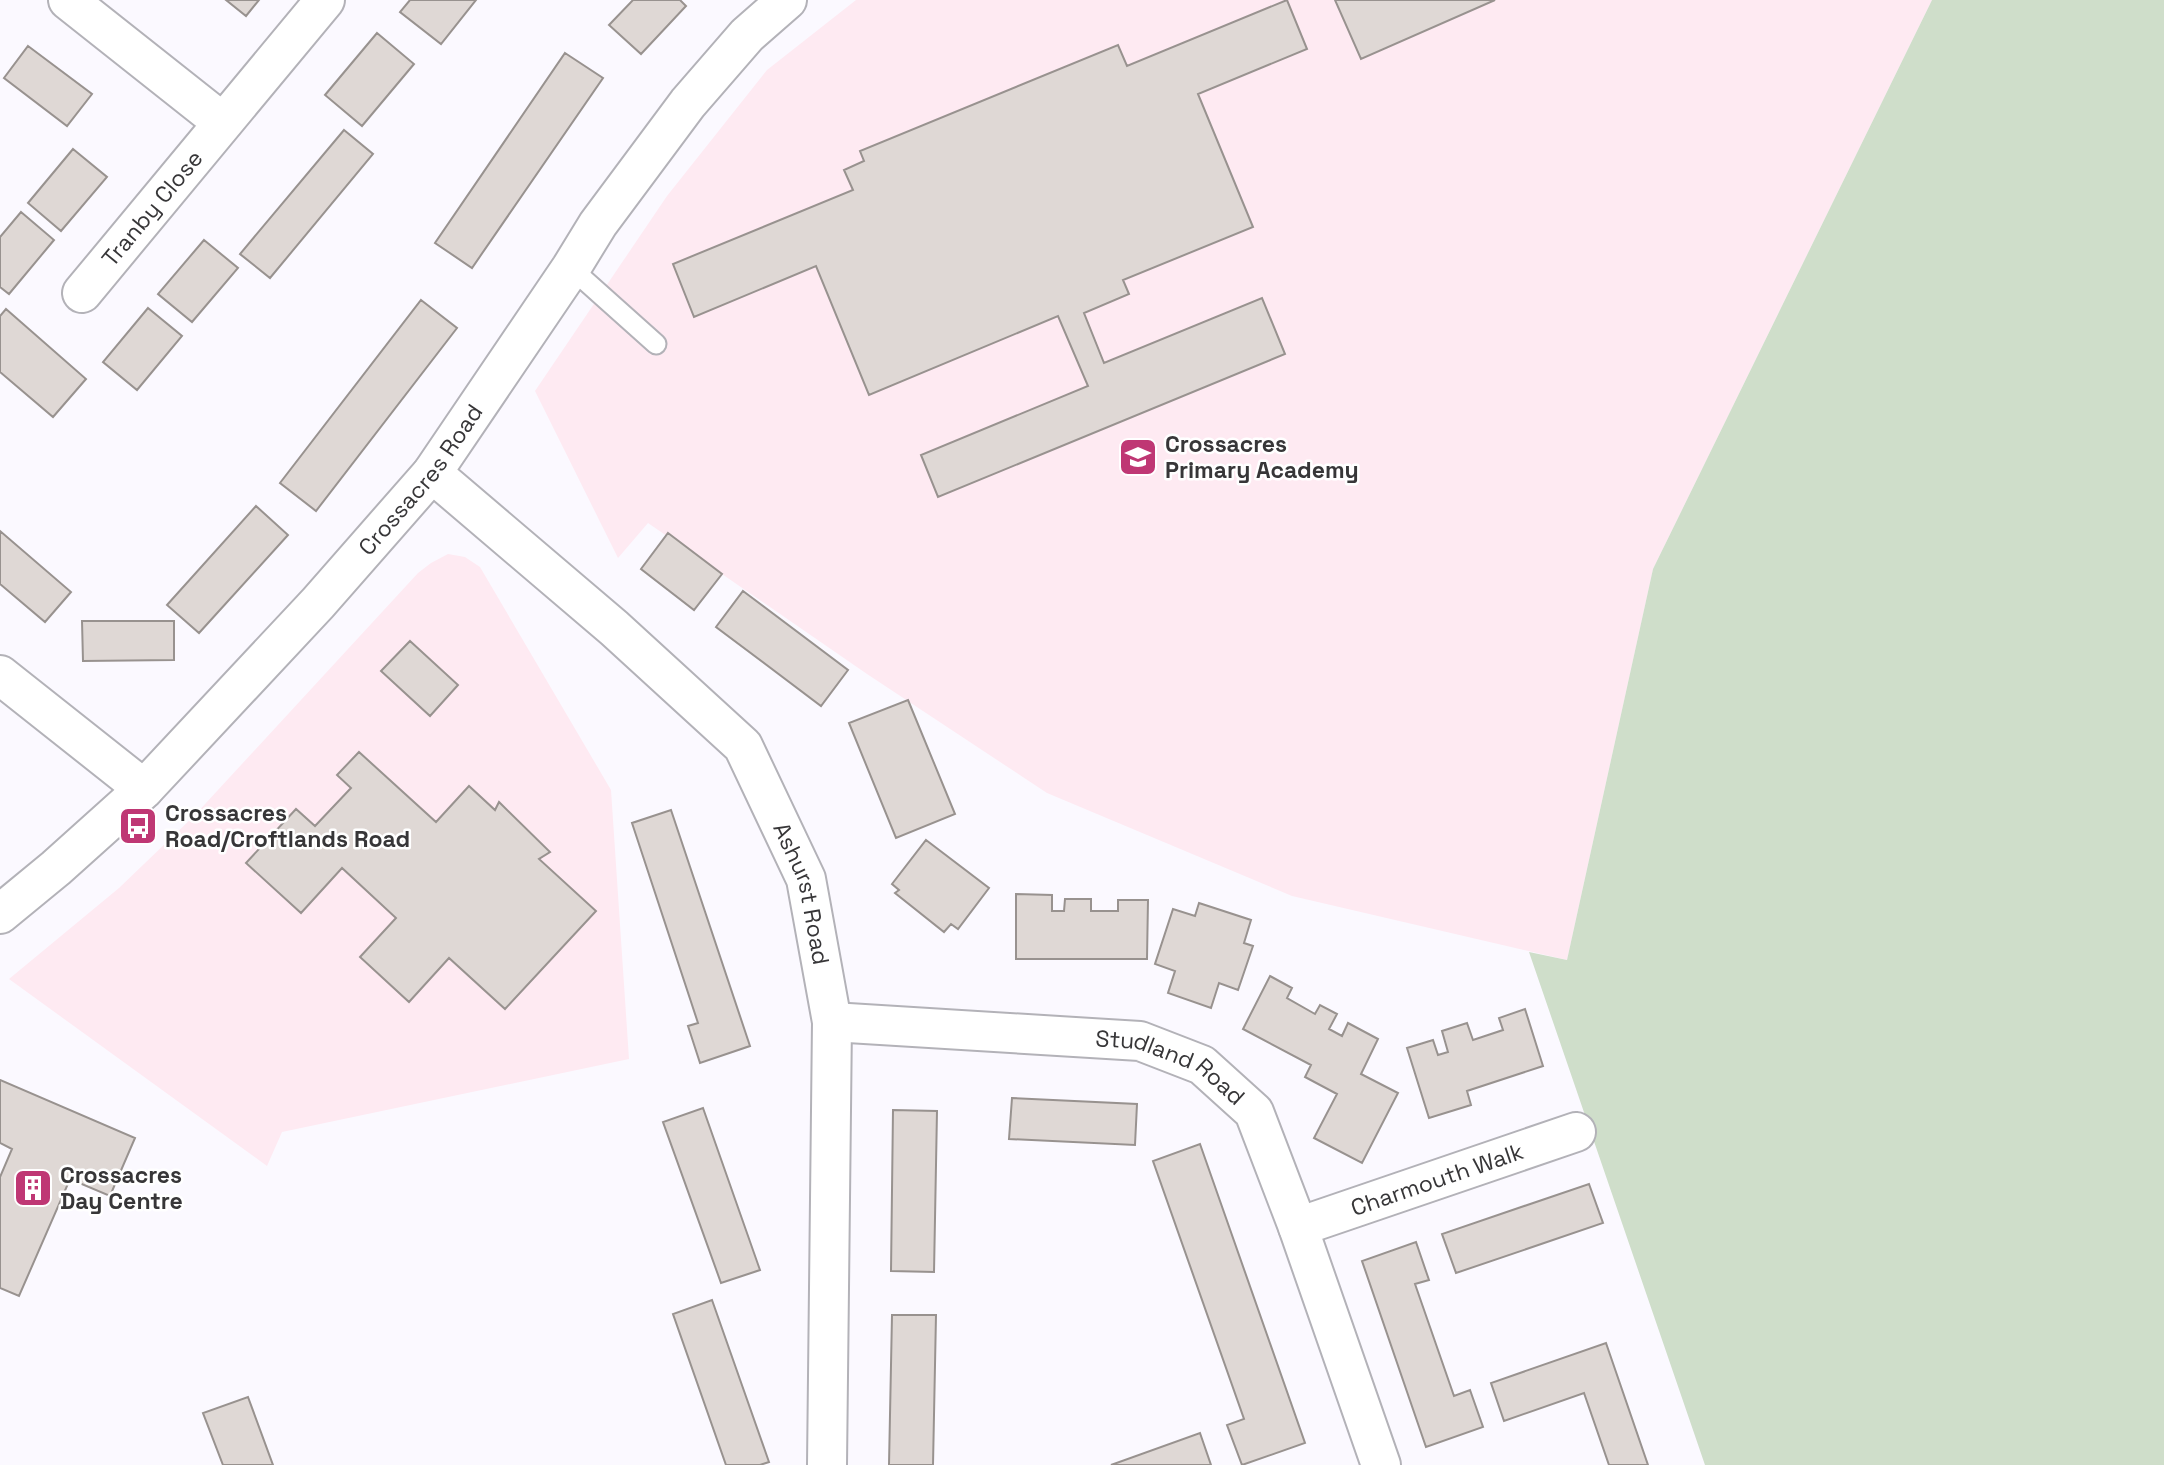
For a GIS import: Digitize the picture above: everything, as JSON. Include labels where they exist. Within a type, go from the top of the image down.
[{"type":"street","points":[[68,0],[222,122]]},
{"type":"street","name":"Tranby Close","points":[[82,293],[325,0]]},
{"type":"street","name":"Crossacres Road","points":[[0,914],[144,789],[318,603],[432,473],[598,224],[688,103],[747,35],[787,0]]},
{"type":"street","name":"Ashurst Road","points":[[432,473],[614,628],[743,746],[806,879],[832,1022],[827,1465]]},
{"type":"street","points":[[0,675],[144,789]]},
{"type":"street","name":"Studland Road","points":[[832,1022],[1140,1041],[1202,1065],[1254,1112],[1298,1227],[1381,1465]]},
{"type":"street","name":"Charmouth Walk","points":[[1298,1227],[1576,1132]]},
{"type":"lane","points":[[571,268],[656,344]]},
{"type":"shaded area","name":"Crossacres Primary Academy","points":[[856,0],[1932,0],[1653,569],[1567,960],[1292,896],[1047,793],[867,674],[648,523],[618,558],[535,391],[667,196],[767,70]]},
{"type":"shaded area","points":[[448,554],[465,557],[480,567],[611,790],[629,1059],[282,1132],[267,1166],[9,979],[119,888],[194,816],[418,573]]},
{"type":"green space","points":[[1932,0],[2164,0],[2164,1465],[1705,1465],[1529,952],[1567,960],[1653,569]]},
{"type":"building","points":[[226,0],[259,0],[246,16]]},
{"type":"building","points":[[410,0],[476,0],[441,44],[400,12]]},
{"type":"building","points":[[633,0],[680,0],[686,6],[641,54],[609,25]]},
{"type":"building","points":[[1287,0],[1307,49],[1198,94],[1253,227],[1123,280],[1129,294],[1084,313],[1104,363],[1262,298],[1285,354],[938,497],[921,455],[1088,386],[1058,316],[869,395],[816,266],[694,317],[673,264],[853,190],[844,170],[864,161],[860,151],[1118,45],[1127,66]]},
{"type":"building","points":[[1335,0],[1495,0],[1361,59]]},
{"type":"building","points":[[377,33],[414,64],[362,126],[325,95]]},
{"type":"building","points":[[28,46],[92,94],[67,126],[4,78]]},
{"type":"building","points":[[565,53],[603,78],[472,268],[435,243]]},
{"type":"building","points":[[344,130],[373,154],[270,278],[240,254]]},
{"type":"building","points":[[73,149],[107,177],[61,231],[28,203]]},
{"type":"building","points":[[21,212],[54,240],[9,294],[0,287],[0,237]]},
{"type":"building","points":[[204,240],[238,268],[192,322],[158,294]]},
{"type":"building","points":[[421,300],[457,328],[316,511],[280,483]]},
{"type":"building","points":[[148,308],[182,336],[137,390],[103,362]]},
{"type":"building","points":[[6,309],[86,379],[53,417],[0,372],[0,316]]},
{"type":"building","points":[[256,506],[288,535],[199,633],[167,605]]},
{"type":"building","points":[[0,531],[71,592],[45,622],[0,584]]},
{"type":"building","points":[[668,533],[722,574],[694,610],[641,569]]},
{"type":"building","points":[[743,591],[848,670],[821,706],[716,627]]},
{"type":"building","points":[[82,621],[174,621],[174,660],[83,661]]},
{"type":"building","points":[[410,641],[458,685],[430,716],[381,671]]},
{"type":"building","points":[[908,700],[955,814],[896,838],[849,723]]},
{"type":"building","points":[[359,752],[436,822],[469,786],[495,810],[499,802],[550,852],[539,859],[596,911],[505,1009],[449,958],[409,1002],[360,957],[396,918],[342,868],[301,913],[246,863],[296,809],[315,826],[351,788],[337,775]]},
{"type":"building","points":[[671,810],[750,1046],[700,1063],[688,1026],[698,1023],[632,823]]},
{"type":"building","points":[[926,840],[989,888],[958,929],[951,924],[944,932],[895,893],[899,890],[892,884]]},
{"type":"building","points":[[1016,894],[1052,895],[1052,911],[1064,911],[1065,899],[1091,899],[1091,911],[1118,911],[1118,900],[1148,900],[1147,959],[1016,959]]},
{"type":"building","points":[[1199,903],[1251,920],[1244,943],[1253,946],[1238,990],[1219,983],[1211,1008],[1168,993],[1175,971],[1155,964],[1173,909],[1195,916]]},
{"type":"building","points":[[1270,976],[1292,988],[1287,998],[1315,1014],[1320,1005],[1337,1014],[1329,1029],[1342,1036],[1348,1023],[1378,1039],[1361,1074],[1398,1093],[1362,1163],[1314,1138],[1337,1094],[1305,1077],[1311,1065],[1243,1029]]},
{"type":"building","points":[[1525,1009],[1543,1066],[1467,1091],[1471,1105],[1429,1118],[1407,1048],[1433,1040],[1438,1055],[1448,1052],[1442,1031],[1467,1023],[1473,1040],[1503,1030],[1499,1018]]},
{"type":"building","name":"Crossacres Day Centre","points":[[0,1080],[135,1138],[110,1196],[70,1179],[19,1296],[0,1288],[0,1177],[12,1149],[0,1143]]},
{"type":"building","points":[[1012,1098],[1137,1104],[1135,1145],[1009,1139]]},
{"type":"building","points":[[703,1108],[760,1270],[721,1283],[663,1122]]},
{"type":"building","points":[[893,1110],[937,1111],[934,1272],[891,1271]]},
{"type":"building","points":[[1200,1144],[1305,1443],[1242,1465],[1227,1425],[1244,1419],[1153,1161]]},
{"type":"building","points":[[1589,1184],[1603,1223],[1456,1273],[1442,1234]]},
{"type":"building","points":[[1416,1242],[1429,1280],[1415,1284],[1454,1396],[1470,1390],[1483,1427],[1426,1447],[1362,1261]]},
{"type":"building","points":[[712,1300],[769,1462],[760,1465],[726,1465],[673,1314]]},
{"type":"building","points":[[892,1315],[936,1315],[933,1465],[889,1465]]},
{"type":"building","points":[[1606,1343],[1648,1465],[1609,1465],[1584,1393],[1504,1421],[1491,1383]]},
{"type":"building","points":[[248,1397],[273,1465],[223,1465],[203,1413]]},
{"type":"building","points":[[1200,1433],[1211,1465],[1111,1465]]},
{"type":"place","name":"Crossacres Primary Academy","points":[[1138,457]]},
{"type":"place","name":"Crossacres Road/Croftlands Road","points":[[138,826]]},
{"type":"place","name":"Crossacres Day Centre","points":[[33,1188]]}]
